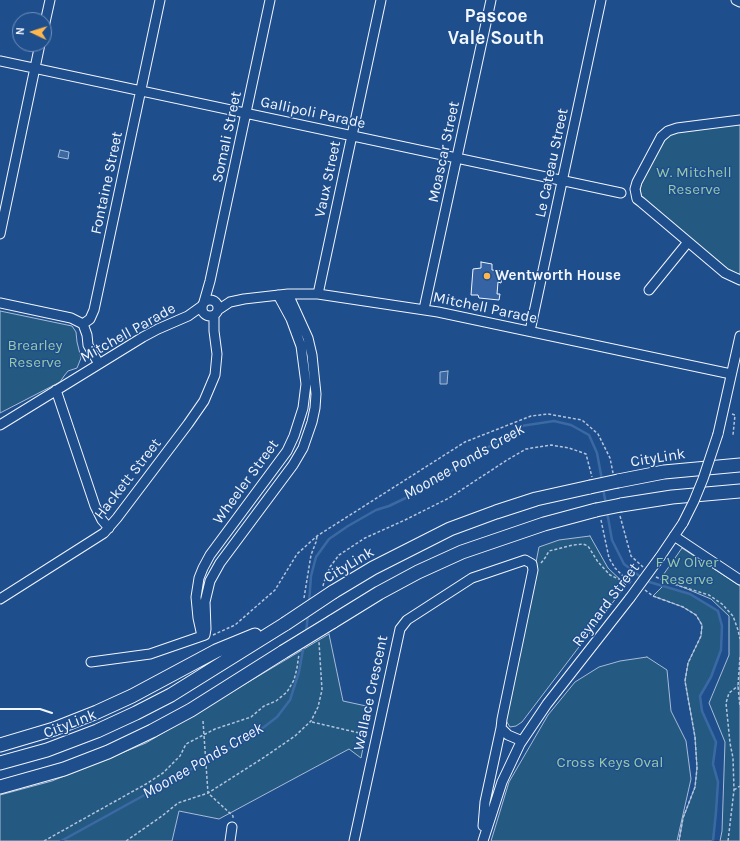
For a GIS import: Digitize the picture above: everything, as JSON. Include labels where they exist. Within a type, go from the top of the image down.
[{"type":"highway","name":"CityLink","points":[[0,763],[47,750],[97,731],[171,695],[285,624],[328,591],[450,529],[496,512],[591,482],[618,481],[664,472],[740,465]]},
{"type":"highway","points":[[0,787],[64,769],[108,752],[152,731],[191,710],[399,582],[462,552],[544,524],[598,512],[621,505],[672,497],[740,491]]},
{"type":"highway","points":[[0,746],[54,729],[97,712],[138,693],[216,651],[285,624]]},
{"type":"street","points":[[47,12],[50,0]]},
{"type":"street","name":"Fontaine Street","points":[[83,324],[90,319],[94,310],[160,0]]},
{"type":"street","name":"Somali Street","points":[[210,308],[210,281],[270,0]]},
{"type":"street","name":"Vaux Street","points":[[318,294],[381,0]]},
{"type":"street","name":"Moascar Street","points":[[424,309],[491,0]]},
{"type":"street","name":"Le Cateau Street","points":[[530,331],[601,0]]},
{"type":"street","points":[[736,0],[740,2]]},
{"type":"street","points":[[0,234],[38,52]]},
{"type":"street","name":"Gallipoli Parade","points":[[0,61],[621,193]]},
{"type":"street","points":[[740,120],[677,128],[664,133],[637,182],[636,194],[641,202],[688,242],[726,273],[740,280]]},
{"type":"street","points":[[649,290],[688,242]]},
{"type":"street","name":"Mitchell Parade","points":[[0,425],[158,329],[210,308],[244,298],[288,294],[318,294],[424,309],[731,374]]},
{"type":"street","name":"Wheeler Street","points":[[204,636],[206,629],[204,602],[210,581],[220,563],[293,465],[303,448],[312,422],[316,394],[312,355],[308,338],[288,294]]},
{"type":"street","name":"Wheeler Street","points":[[204,636],[198,618],[196,597],[199,578],[203,568],[210,555],[287,451],[294,436],[303,408],[306,384],[301,346],[291,319],[278,296]]},
{"type":"street","points":[[0,303],[71,318],[83,324],[87,335],[88,345],[99,364]]},
{"type":"street","name":"Hackett Street","points":[[0,599],[97,539],[109,528],[188,424],[204,401],[212,384],[216,365],[216,342],[210,308]]},
{"type":"street","name":"Reynard Street","points":[[482,841],[495,800],[508,767],[522,741],[547,704],[630,598],[660,557],[682,523],[698,490],[718,434],[740,336]]},
{"type":"street","points":[[56,390],[95,506],[102,520],[109,528]]},
{"type":"street","points":[[674,536],[740,580]]},
{"type":"street","name":"Wallace Crescent","points":[[354,841],[398,632],[407,620],[476,577],[522,560],[528,561],[532,564]]},
{"type":"street","points":[[482,841],[485,802],[533,570],[532,564]]},
{"type":"street","points":[[91,662],[150,654],[204,636]]},
{"type":"street","points":[[501,728],[508,735],[522,741]]},
{"type":"street","points":[[230,841],[232,827]]},
{"type":"path","points":[[732,414],[735,415],[733,435]]},
{"type":"path","points":[[328,591],[324,582],[330,567],[339,555],[365,538],[449,498],[526,449],[551,445],[569,448],[586,454],[591,482]]},
{"type":"path","points":[[532,564],[542,562],[549,551],[567,546],[583,544],[588,546],[598,562],[610,575],[633,583],[619,572],[610,558],[598,512]]},
{"type":"path","points":[[304,602],[311,555],[316,542],[316,536]]},
{"type":"path","points":[[643,589],[653,596],[683,607],[696,615],[702,625],[701,636],[688,663],[685,681],[694,730],[697,768],[695,787],[684,818],[679,841]]},
{"type":"path","points":[[126,841],[178,803],[208,793],[289,740],[311,722],[318,707],[322,690],[319,636]]},
{"type":"path","points":[[44,841],[157,777],[172,765],[180,756],[186,744],[215,729],[251,717],[264,706],[287,692],[294,680],[299,653]]},
{"type":"path","points":[[740,657],[738,686],[740,707]]},
{"type":"path","points":[[728,841],[734,790],[733,758],[726,702],[729,693],[738,686]]},
{"type":"path","points":[[203,721],[208,793],[233,816],[232,827]]},
{"type":"path","points":[[311,722],[376,737]]},
{"type":"path","points":[[734,790],[740,786]]},
{"type":"green space","name":"W. Mitchell Reserve","points":[[740,124],[740,274],[738,274],[728,270],[642,198],[640,190],[642,180],[666,137],[675,132]]},
{"type":"green space","name":"Brearley Reserve","points":[[0,311],[72,326],[76,332],[81,358],[77,368],[68,371],[60,382],[0,413]]},
{"type":"green space","points":[[590,536],[608,568],[626,585],[522,722],[516,726],[510,727],[505,719],[539,547],[559,540]]},
{"type":"green space","name":"F W Olver Reserve","points":[[682,548],[740,586],[740,841],[720,841],[722,831],[725,742],[709,703],[729,655],[729,616],[711,599],[661,578]]},
{"type":"green space","points":[[663,586],[690,594],[718,611],[722,626],[721,650],[711,677],[700,696],[702,711],[716,742],[713,764],[718,782],[713,841],[679,841],[683,818],[695,787],[697,768],[695,737],[685,681],[688,663],[701,636],[702,625],[696,615],[683,607],[653,596]]},
{"type":"green space","points":[[329,634],[343,701],[371,707],[361,758],[349,749],[219,819],[179,811],[172,841],[0,841],[0,795],[52,781],[146,743]]},
{"type":"green space","name":"Cross Keys Oval","points":[[647,657],[667,670],[671,711],[686,741],[691,779],[677,841],[491,841],[509,782],[548,715],[575,682],[599,667],[620,661]]},
{"type":"shaded area","points":[[60,150],[69,152],[68,159],[58,157]]},
{"type":"shaded area","points":[[448,371],[447,384],[440,384],[440,372]]},
{"type":"building","name":"Wentworth House","points":[[481,262],[492,264],[492,270],[503,271],[501,283],[498,282],[497,294],[500,294],[499,300],[479,298],[478,295],[471,295],[473,269],[481,268]]},
{"type":"waterway","name":"Moonee Ponds Creek","points":[[309,603],[311,576],[316,557],[329,539],[376,510],[389,506],[418,492],[521,426],[554,421],[571,425],[589,435],[597,453],[602,480]]},
{"type":"waterway","name":"Moonee Ponds Creek","points":[[603,489],[606,504]]},
{"type":"waterway","name":"Moonee Ponds Creek","points":[[607,512],[612,540],[624,564],[642,578]]},
{"type":"waterway","name":"Moonee Ponds Creek","points":[[646,581],[690,594],[718,611],[722,626],[721,650],[711,677],[700,696],[702,711],[716,742],[713,764],[718,782],[713,841]]},
{"type":"waterway","name":"Moonee Ponds Creek","points":[[306,633],[308,614]]},
{"type":"waterway","name":"Moonee Ponds Creek","points":[[61,841],[255,734],[277,717],[290,700],[299,672],[304,644]]},
{"type":"wall","points":[[0,709],[40,709],[52,713]]},
{"type":"place","name":"Wentworth House","points":[[487,276]]},
{"type":"district","name":"Pascoe Vale South","points":[[496,28]]}]
